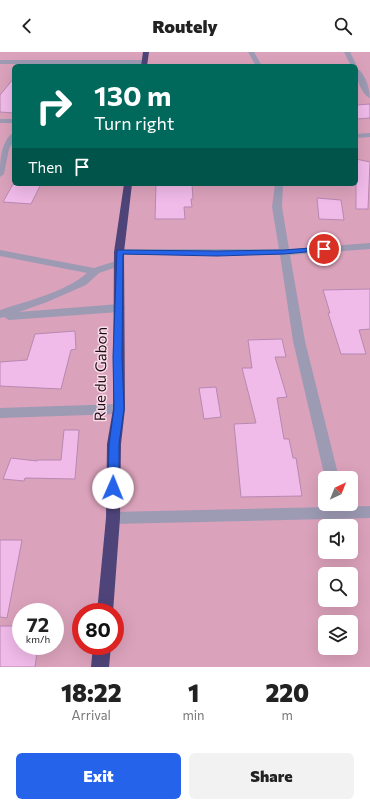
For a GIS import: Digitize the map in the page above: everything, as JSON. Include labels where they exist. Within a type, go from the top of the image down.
[{"type":"highway","points":[[145,64],[146,52]]},
{"type":"highway","name":"Rue du Gabon","points":[[106,603],[113,518],[114,444],[119,409],[119,258],[128,186]]},
{"type":"highway","points":[[100,667],[101,655]]},
{"type":"street","points":[[251,52],[258,64]]},
{"type":"street","points":[[346,52],[353,64]]},
{"type":"street","points":[[0,62],[145,64]]},
{"type":"street","points":[[358,74],[370,96]]},
{"type":"street","points":[[0,121],[12,121]]},
{"type":"street","points":[[358,136],[370,135]]},
{"type":"street","points":[[0,174],[3,154],[9,140],[12,138]]},
{"type":"street","points":[[279,186],[277,207],[299,341],[330,471]]},
{"type":"street","points":[[0,315],[43,300],[82,283],[95,271],[119,258],[217,253],[284,252],[370,246]]},
{"type":"street","points":[[0,253],[95,271]]},
{"type":"street","points":[[0,315],[119,308]]},
{"type":"street","points":[[0,413],[119,409]]},
{"type":"street","points":[[113,518],[318,509]]},
{"type":"street","points":[[358,510],[370,512]]},
{"type":"shaded area","points":[[0,52],[370,52],[370,667],[0,667]]},
{"type":"building","points":[[12,80],[12,113],[0,112],[0,95]]},
{"type":"building","points":[[370,104],[370,118],[358,119],[358,105]]},
{"type":"building","points":[[358,159],[370,162],[368,209],[356,209]]},
{"type":"building","points":[[12,186],[40,186],[31,204],[3,202]]},
{"type":"building","points":[[156,186],[192,186],[192,207],[184,207],[185,219],[155,219]]},
{"type":"building","points":[[317,198],[341,200],[344,220],[319,219]]},
{"type":"building","points":[[370,289],[370,329],[359,330],[366,354],[341,354],[328,313],[330,313],[323,290]]},
{"type":"building","points":[[75,331],[76,349],[71,350],[61,389],[0,386],[0,362],[27,360],[35,334]]},
{"type":"building","points":[[282,339],[286,357],[275,357],[287,397],[277,398],[284,439],[289,439],[293,458],[296,458],[302,496],[241,497],[234,424],[256,423],[242,368],[252,368],[248,340]]},
{"type":"building","points":[[216,387],[221,417],[204,419],[199,388]]},
{"type":"building","points":[[64,430],[79,430],[75,479],[25,478],[24,481],[3,479],[11,458],[37,461],[61,460]]},
{"type":"building","points":[[0,540],[22,540],[7,618],[0,617]]},
{"type":"building","points":[[0,626],[12,626],[12,655],[37,655],[35,667],[0,667]]},
{"type":"route","points":[[113,488],[114,444],[119,409],[119,252],[217,253],[284,252],[324,249]]}]
